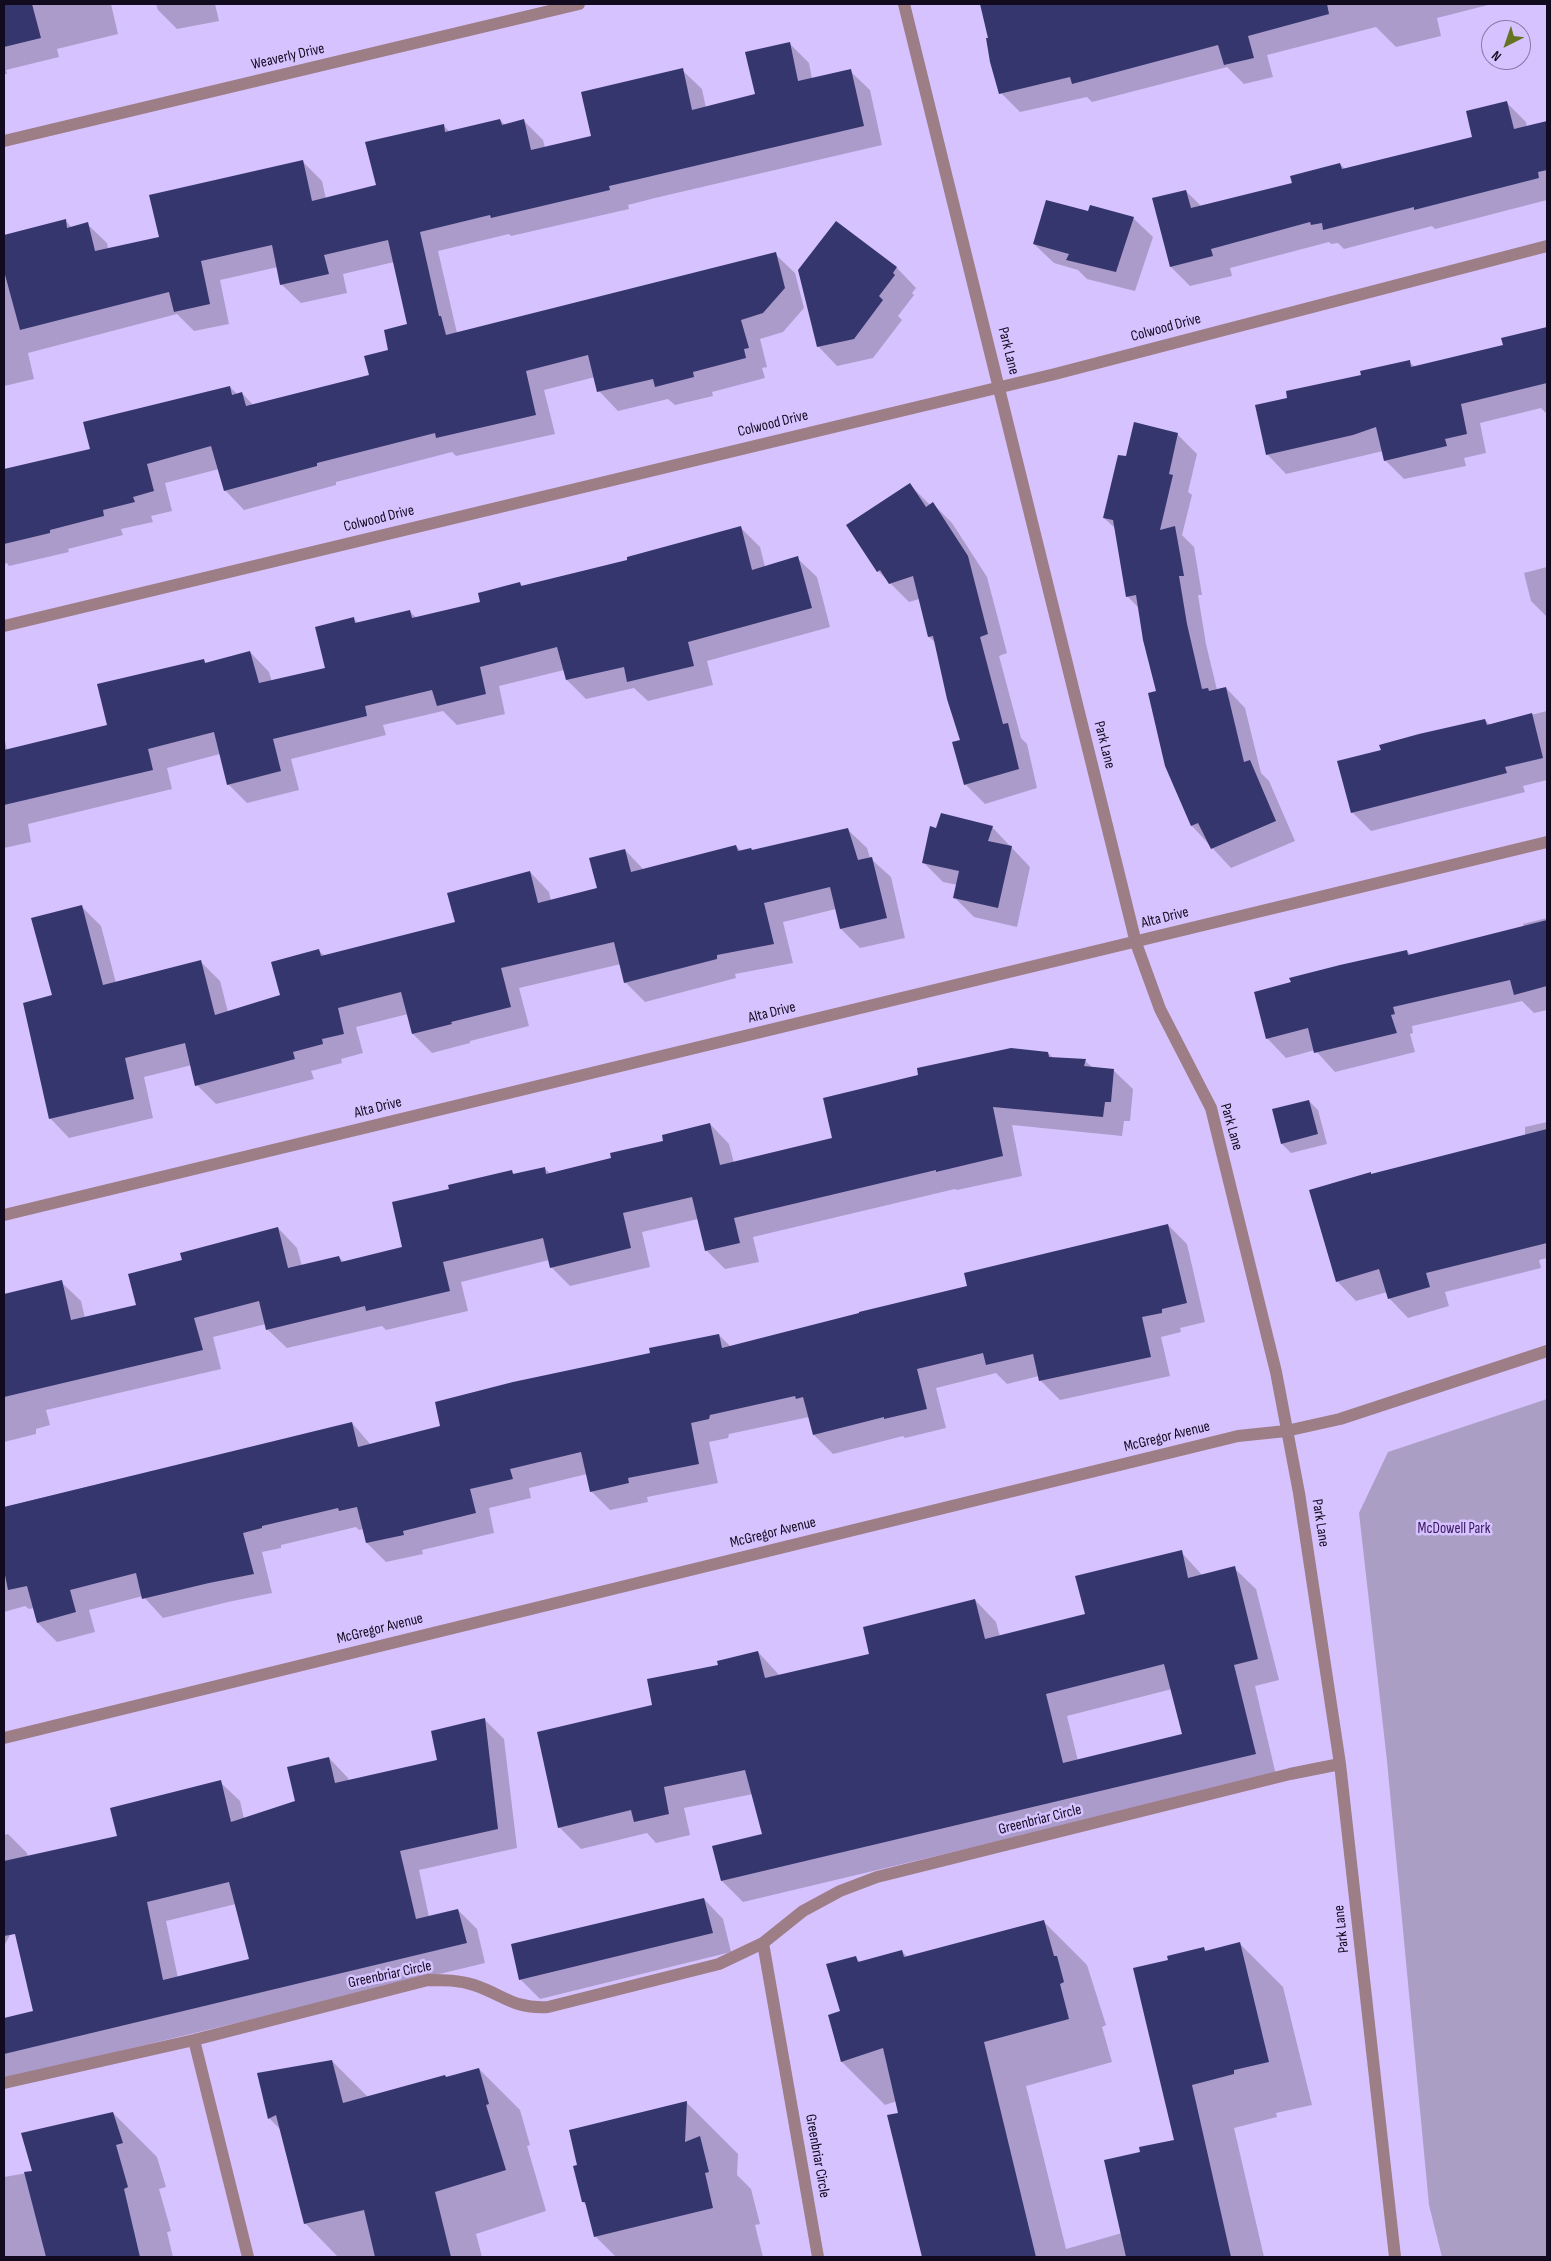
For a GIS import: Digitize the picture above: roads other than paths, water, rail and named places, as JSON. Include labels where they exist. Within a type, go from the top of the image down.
[{"type":"street","name":"Weaverly Drive","points":[[4,141],[579,4]]},
{"type":"street","name":"Park Lane","points":[[904,4],[1136,943],[1160,1009],[1211,1108],[1276,1372],[1299,1493],[1340,1764],[1395,2257]]},
{"type":"street","name":"Colwood Drive","points":[[4,626],[1000,387],[1547,246]]},
{"type":"street","name":"Alta Drive","points":[[4,1215],[1136,943],[1547,842]]},
{"type":"street","name":"McGregor Avenue","points":[[4,1738],[1238,1436],[1286,1432],[1340,1419],[1547,1351]]},
{"type":"street","name":"Greenbriar Circle","points":[[4,2082],[194,2040],[428,1980],[456,1980],[475,1986],[514,2004],[531,2008],[548,2007],[719,1964],[763,1943],[803,1911],[840,1891],[877,1877],[1290,1774],[1340,1764]]},
{"type":"street","name":"Greenbriar Circle","points":[[763,1943],[818,2257]]},
{"type":"street","points":[[194,2040],[248,2257]]},
{"type":"park label","name":"McDowell Park","points":[[1454,1529]]}]
